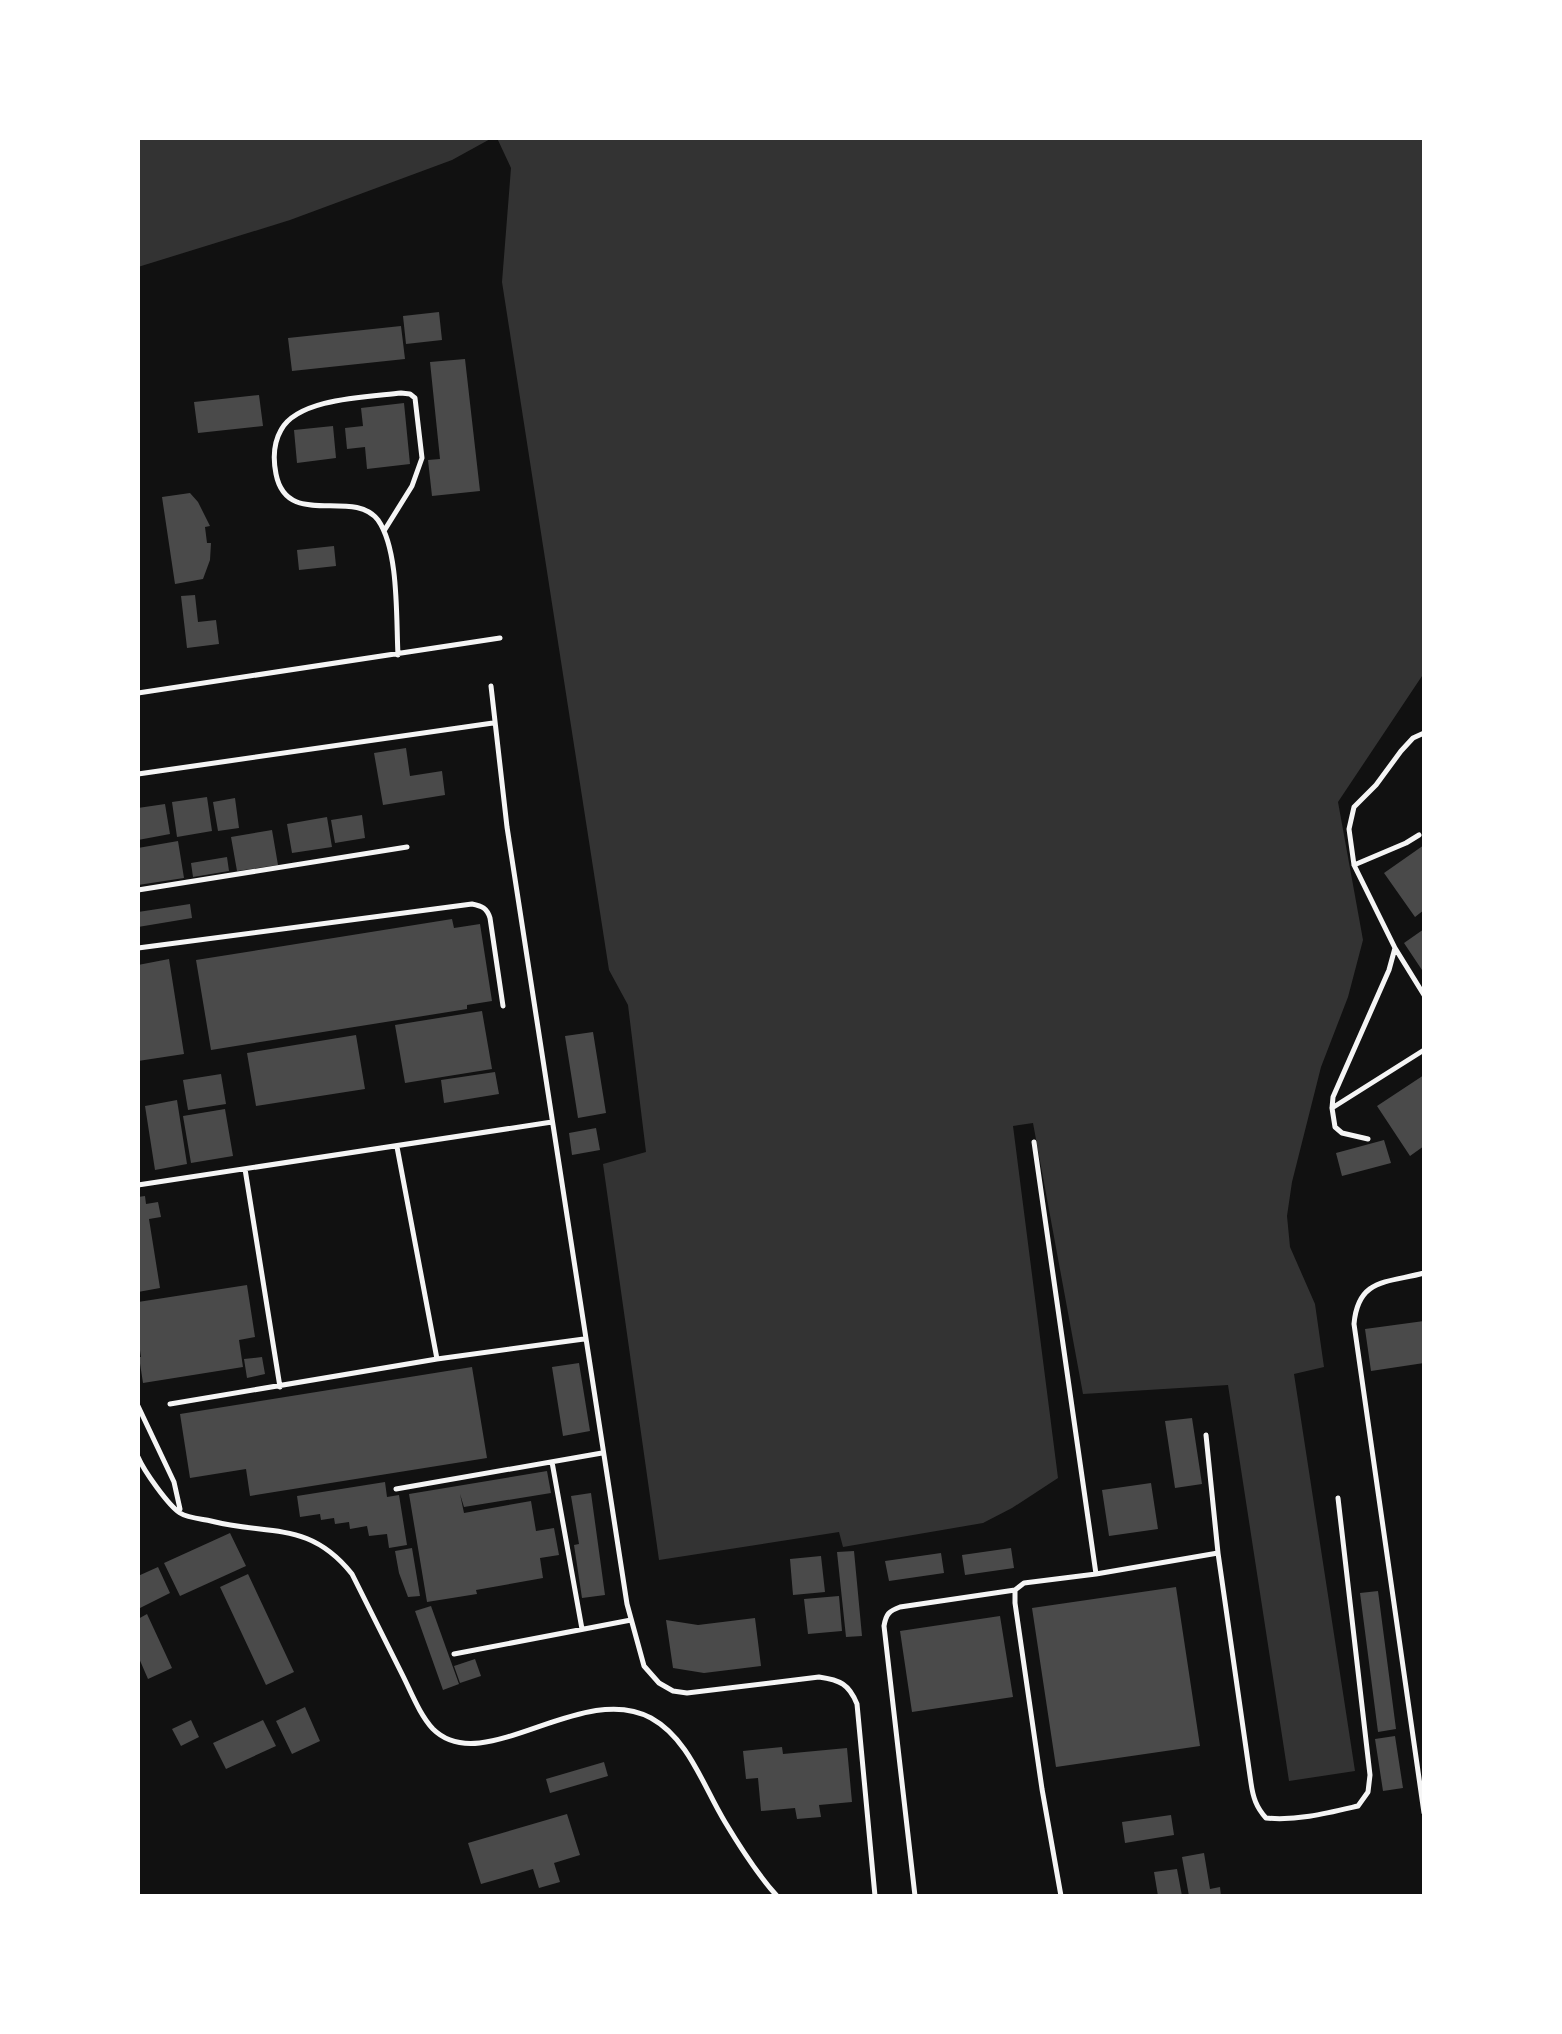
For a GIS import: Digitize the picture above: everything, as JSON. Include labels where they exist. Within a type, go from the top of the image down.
[{"type":"lane","points":[[384,531],[412,486],[422,458],[415,398],[401,393],[323,404],[291,417],[276,439],[277,482],[287,496],[303,505],[359,507],[370,511],[391,545],[398,654]]},
{"type":"lane","points":[[138,693],[500,638]]},
{"type":"lane","points":[[491,686],[493,723],[584,1340],[631,1620],[644,1666],[659,1683],[672,1691],[687,1693],[819,1676],[836,1679],[851,1689],[857,1704],[875,1896]]},
{"type":"lane","points":[[138,774],[493,723]]},
{"type":"lane","points":[[1424,732],[1414,738],[1354,807],[1349,829],[1354,865],[1395,948],[1424,995]]},
{"type":"lane","points":[[1354,865],[1419,835]]},
{"type":"lane","points":[[138,890],[407,846]]},
{"type":"lane","points":[[138,948],[472,904],[488,911],[503,1006]]},
{"type":"lane","points":[[1368,1139],[1342,1133],[1335,1127],[1333,1097],[1395,948]]},
{"type":"lane","points":[[1332,1108],[1424,1050]]},
{"type":"lane","points":[[138,1185],[552,1122]]},
{"type":"lane","points":[[1034,1142],[1096,1574]]},
{"type":"lane","points":[[398,1147],[436,1359]]},
{"type":"lane","points":[[245,1169],[280,1387]]},
{"type":"lane","points":[[1424,1272],[1371,1286],[1359,1296],[1354,1324],[1424,1813]]},
{"type":"lane","points":[[170,1404],[436,1359],[584,1340]]},
{"type":"lane","points":[[138,1406],[174,1482],[180,1513]]},
{"type":"lane","points":[[1206,1435],[1218,1553],[1253,1798],[1266,1818],[1313,1816],[1358,1806],[1368,1792],[1370,1775],[1338,1498]]},
{"type":"lane","points":[[396,1489],[602,1453]]},
{"type":"lane","points":[[138,1457],[143,1469],[180,1513],[220,1523],[293,1532],[338,1556],[352,1574],[418,1705],[431,1727],[444,1738],[461,1744],[486,1742],[601,1708],[625,1708],[666,1727],[682,1746],[724,1822],[776,1896]]},
{"type":"lane","points":[[552,1462],[582,1629]]},
{"type":"lane","points":[[915,1896],[884,1626],[888,1612],[1015,1590],[1024,1583],[1218,1553]]},
{"type":"lane","points":[[1015,1590],[1042,1790],[1061,1896]]},
{"type":"lane","points":[[454,1654],[631,1620]]},
{"type":"shaded area","points":[[138,138],[492,138],[452,160],[290,220],[138,267]]},
{"type":"shaded area","points":[[497,138],[1424,138],[1424,673],[1338,802],[1363,940],[1348,997],[1321,1067],[1287,1216],[1290,1247],[1315,1304],[1324,1367],[1294,1374],[1355,1771],[1289,1781],[1228,1385],[1083,1394],[1033,1123],[1013,1126],[1058,1478],[983,1523],[843,1547],[839,1532],[659,1560],[603,1164],[646,1152],[628,1005],[609,970],[502,282],[511,168]]},
{"type":"building","points":[[439,312],[442,340],[406,344],[403,316]]},
{"type":"building","points":[[401,326],[405,359],[292,371],[288,338]]},
{"type":"building","points":[[465,359],[480,491],[432,496],[428,460],[440,459],[430,362]]},
{"type":"building","points":[[259,395],[263,426],[198,433],[194,402]]},
{"type":"building","points":[[404,403],[410,464],[367,469],[365,447],[347,449],[345,428],[363,426],[361,408]]},
{"type":"building","points":[[333,426],[336,458],[297,463],[294,430]]},
{"type":"building","points":[[190,493],[210,526],[205,527],[207,543],[211,543],[210,560],[203,579],[175,584],[162,497]]},
{"type":"building","points":[[334,546],[336,566],[299,570],[297,550]]},
{"type":"building","points":[[195,595],[198,622],[216,620],[219,644],[187,648],[181,596]]},
{"type":"building","points":[[406,748],[410,776],[442,771],[445,795],[383,805],[374,753]]},
{"type":"building","points":[[207,797],[212,831],[177,837],[172,802]]},
{"type":"building","points":[[235,798],[239,828],[218,831],[213,802]]},
{"type":"building","points":[[165,804],[170,834],[138,840],[138,808]]},
{"type":"building","points":[[362,815],[365,838],[335,843],[331,820]]},
{"type":"building","points":[[327,817],[332,847],[292,853],[287,824]]},
{"type":"building","points":[[272,830],[278,865],[237,871],[231,837]]},
{"type":"building","points":[[178,841],[184,878],[138,885],[138,848]]},
{"type":"building","points":[[1424,845],[1424,910],[1415,917],[1384,873]]},
{"type":"building","points":[[227,857],[229,871],[193,877],[191,863]]},
{"type":"building","points":[[190,904],[192,918],[138,927],[138,912]]},
{"type":"building","points":[[452,919],[454,928],[480,924],[492,1001],[467,1005],[467,1009],[211,1050],[196,960]]},
{"type":"building","points":[[1424,929],[1424,973],[1404,943]]},
{"type":"building","points":[[169,959],[184,1054],[138,1061],[138,965]]},
{"type":"building","points":[[482,1011],[492,1069],[405,1083],[395,1025]]},
{"type":"building","points":[[593,1032],[606,1113],[578,1118],[565,1036]]},
{"type":"building","points":[[356,1035],[365,1089],[256,1106],[247,1053]]},
{"type":"building","points":[[495,1072],[499,1094],[444,1103],[441,1080]]},
{"type":"building","points":[[221,1074],[226,1104],[188,1110],[183,1080]]},
{"type":"building","points":[[1424,1075],[1424,1146],[1410,1156],[1377,1106]]},
{"type":"building","points":[[177,1100],[187,1164],[155,1170],[145,1106]]},
{"type":"building","points":[[225,1109],[233,1156],[191,1163],[183,1116]]},
{"type":"building","points":[[596,1128],[600,1150],[572,1155],[569,1133]]},
{"type":"building","points":[[1384,1140],[1391,1163],[1342,1176],[1336,1153]]},
{"type":"building","points":[[145,1196],[146,1204],[158,1202],[161,1217],[149,1219],[160,1288],[138,1292],[138,1197]]},
{"type":"building","points":[[247,1285],[255,1337],[239,1340],[243,1367],[143,1383],[138,1302]]},
{"type":"building","points":[[1424,1321],[1424,1363],[1371,1371],[1365,1329]]},
{"type":"building","points":[[262,1357],[265,1374],[247,1378],[244,1359]]},
{"type":"building","points":[[579,1363],[590,1431],[563,1436],[552,1367]]},
{"type":"building","points":[[472,1367],[487,1458],[250,1496],[246,1469],[190,1478],[180,1414]]},
{"type":"building","points":[[1192,1418],[1202,1484],[1175,1488],[1165,1421]]},
{"type":"building","points":[[547,1471],[551,1493],[464,1507],[460,1494],[464,1513],[531,1501],[536,1531],[554,1528],[559,1555],[540,1558],[543,1578],[427,1602],[409,1494]]},
{"type":"building","points":[[385,1482],[387,1497],[399,1495],[407,1545],[389,1548],[387,1534],[369,1536],[367,1526],[350,1529],[349,1522],[335,1524],[334,1518],[321,1520],[320,1514],[300,1517],[297,1496]]},
{"type":"building","points":[[1151,1483],[1158,1529],[1109,1536],[1102,1490]]},
{"type":"building","points":[[591,1493],[605,1595],[582,1598],[571,1496]]},
{"type":"building","points":[[230,1533],[246,1566],[180,1596],[164,1563]]},
{"type":"building","points":[[412,1548],[420,1596],[408,1597],[395,1551]]},
{"type":"building","points":[[1011,1548],[1014,1568],[965,1575],[962,1555]]},
{"type":"building","points":[[854,1551],[862,1636],[846,1637],[837,1552]]},
{"type":"building","points":[[941,1553],[944,1573],[889,1581],[885,1561]]},
{"type":"building","points":[[821,1556],[825,1592],[793,1595],[790,1559]]},
{"type":"building","points":[[158,1567],[170,1593],[138,1609],[138,1576]]},
{"type":"building","points":[[248,1574],[294,1672],[266,1685],[220,1587]]},
{"type":"building","points":[[1176,1587],[1200,1746],[1056,1767],[1032,1608]]},
{"type":"building","points":[[1378,1591],[1396,1729],[1378,1732],[1360,1593]]},
{"type":"building","points":[[839,1596],[842,1631],[808,1634],[804,1599]]},
{"type":"building","points":[[431,1606],[459,1684],[443,1690],[415,1611]]},
{"type":"building","points":[[147,1614],[172,1668],[148,1679],[138,1656],[138,1619]]},
{"type":"building","points":[[1000,1616],[1013,1697],[912,1712],[900,1631]]},
{"type":"building","points":[[755,1618],[761,1666],[704,1673],[673,1668],[666,1620],[698,1625]]},
{"type":"building","points":[[475,1659],[481,1676],[460,1683],[454,1666]]},
{"type":"building","points":[[305,1707],[320,1741],[292,1754],[276,1721]]},
{"type":"building","points":[[191,1720],[199,1737],[181,1746],[172,1729]]},
{"type":"building","points":[[263,1720],[276,1746],[226,1769],[213,1743]]},
{"type":"building","points":[[1395,1736],[1403,1788],[1383,1791],[1375,1739]]},
{"type":"building","points":[[782,1747],[783,1754],[847,1748],[852,1802],[819,1805],[821,1817],[797,1819],[795,1808],[761,1811],[758,1778],[746,1779],[743,1751]]},
{"type":"building","points":[[604,1762],[608,1776],[550,1793],[546,1779]]},
{"type":"building","points":[[567,1814],[580,1855],[554,1863],[560,1882],[539,1888],[533,1869],[481,1884],[468,1843]]},
{"type":"building","points":[[1171,1815],[1174,1835],[1125,1843],[1122,1822]]},
{"type":"building","points":[[1204,1853],[1210,1889],[1220,1887],[1221,1896],[1189,1896],[1182,1857]]},
{"type":"building","points":[[1177,1869],[1182,1896],[1158,1896],[1154,1872]]}]
